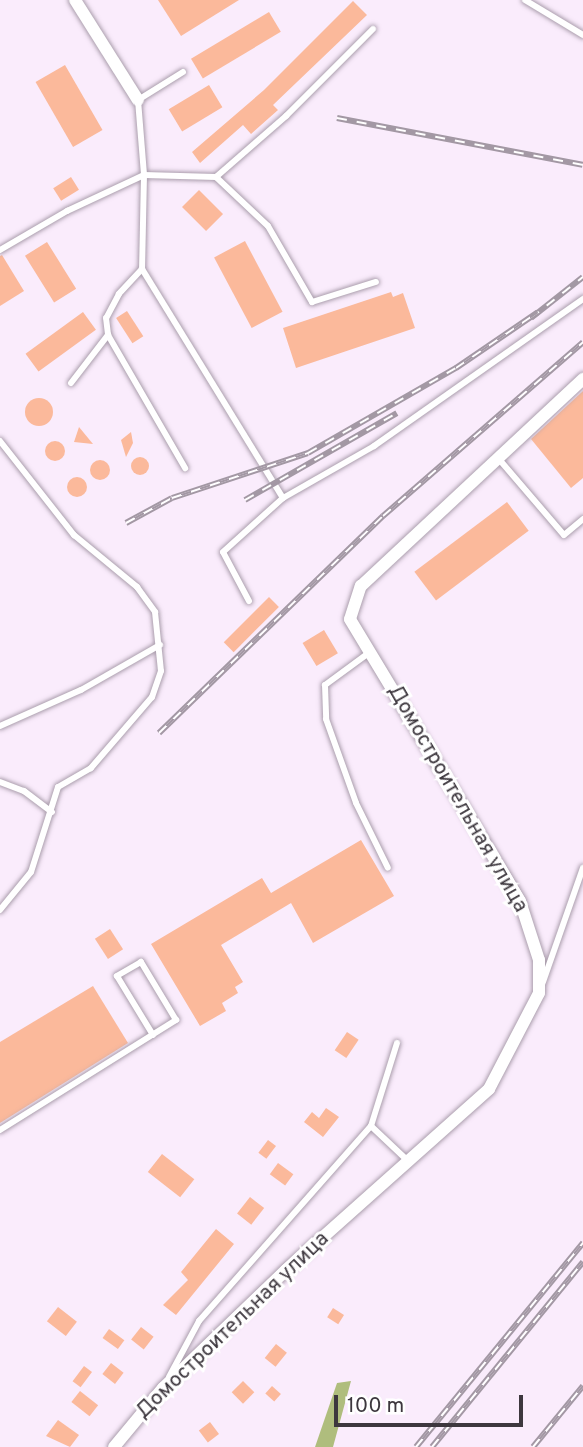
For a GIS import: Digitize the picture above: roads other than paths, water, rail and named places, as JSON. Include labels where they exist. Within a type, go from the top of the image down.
[{"type":"street","points":[[75,0],[138,100]]},
{"type":"street","name":"Домостроительная улица","points":[[114,1447],[163,1388],[489,1088],[539,993],[538,960],[520,901],[350,619],[361,586],[497,456],[583,379]]},
{"type":"lane","points":[[524,0],[583,35]]},
{"type":"lane","points":[[216,177],[286,116],[373,29]]},
{"type":"lane","points":[[183,72],[138,100],[144,175],[142,269],[283,498]]},
{"type":"lane","points":[[0,250],[67,211],[144,175],[216,177],[268,226],[312,302],[376,282]]},
{"type":"lane","points":[[142,269],[119,294],[106,318],[108,335],[185,468]]},
{"type":"lane","points":[[249,601],[223,552],[283,498],[374,446],[583,299]]},
{"type":"lane","points":[[71,383],[108,335]]},
{"type":"lane","points":[[0,441],[74,535],[137,587],[155,612],[161,671],[152,697],[91,768],[58,787],[31,872],[0,909]]},
{"type":"lane","points":[[497,456],[565,535],[583,519]]},
{"type":"lane","points":[[0,726],[81,690],[160,645]]},
{"type":"lane","points":[[370,652],[325,685],[326,719],[356,803],[388,868]]},
{"type":"lane","points":[[0,782],[24,791],[52,812]]},
{"type":"lane","points":[[539,993],[583,868]]},
{"type":"lane","points":[[0,1130],[153,1035],[176,1020],[141,962],[117,976],[153,1035]]},
{"type":"lane","points":[[163,1388],[199,1321],[372,1126],[397,1043]]},
{"type":"lane","points":[[372,1126],[408,1161]]},
{"type":"railway","points":[[337,118],[583,165]]},
{"type":"railway","points":[[531,318],[583,277]]},
{"type":"railway","points":[[126,523],[172,498],[308,453],[456,368],[538,312]]},
{"type":"railway","points":[[159,733],[383,516],[583,342]]},
{"type":"railway","points":[[245,500],[397,413]]},
{"type":"railway","points":[[416,1447],[583,1243]]},
{"type":"railway","points":[[432,1447],[583,1262]]},
{"type":"railway","points":[[533,1447],[583,1386]]}]
